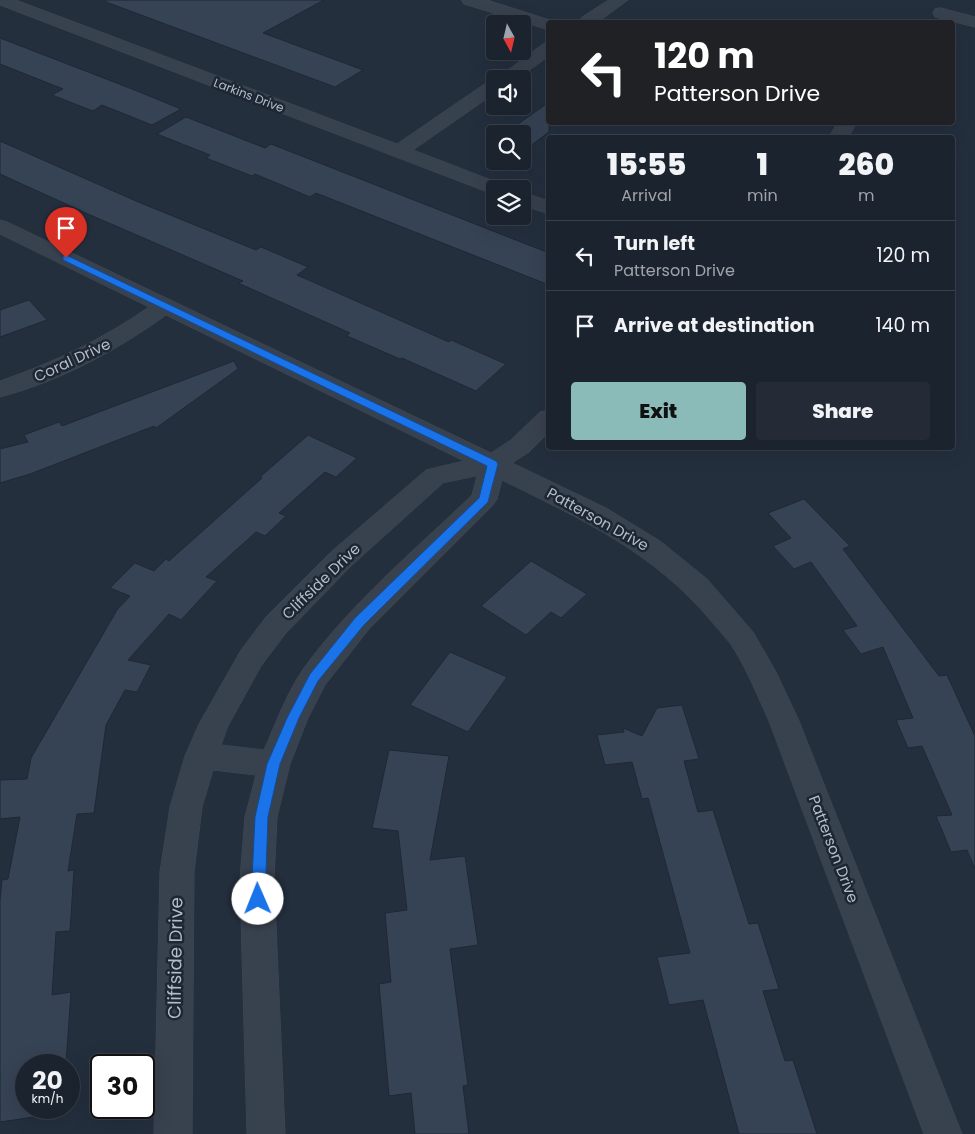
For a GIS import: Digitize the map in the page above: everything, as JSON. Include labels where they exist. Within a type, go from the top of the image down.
[{"type":"street","name":"Larkins Drive","points":[[1,0],[486,185]]},
{"type":"street","points":[[470,0],[546,24]]},
{"type":"street","points":[[590,20],[620,0]]},
{"type":"street","points":[[936,18],[954,0]]},
{"type":"street","points":[[936,18],[975,22]]},
{"type":"street","points":[[517,70],[546,50]]},
{"type":"street","points":[[398,152],[486,91]]},
{"type":"street","points":[[531,201],[546,207]]},
{"type":"street","name":"Patterson Drive","points":[[0,226],[597,514],[632,534],[670,560],[712,601],[744,641],[766,681],[784,721],[943,1134]]},
{"type":"street","name":"Coral Drive","points":[[0,389],[29,380],[99,350],[165,306]]},
{"type":"street","name":"Cliffside Drive","points":[[173,1134],[177,872],[186,807],[201,756],[229,695],[251,658],[276,625],[342,559],[435,476],[493,464],[520,446],[546,421]]},
{"type":"street","points":[[266,1134],[257,879],[261,817],[274,764],[293,718],[314,678],[360,622],[484,499],[493,464]]},
{"type":"street","points":[[201,756],[274,764]]},
{"type":"building","points":[[106,0],[324,0],[263,33],[363,70],[335,87],[106,2]]},
{"type":"building","points":[[0,38],[181,109],[152,125],[102,105],[93,111],[52,95],[63,89],[0,64]]},
{"type":"building","points":[[546,104],[546,125],[549,125],[549,132],[531,145],[531,125],[517,125]]},
{"type":"building","points":[[186,117],[265,148],[271,144],[546,252],[546,284],[316,193],[310,197],[255,174],[252,176],[206,158],[210,155],[157,134]]},
{"type":"building","points":[[0,141],[136,201],[256,250],[261,247],[308,267],[297,275],[449,342],[451,340],[506,364],[476,391],[347,336],[350,333],[238,283],[243,281],[0,174]]},
{"type":"building","points":[[29,300],[47,320],[0,337],[0,310]]},
{"type":"building","points":[[234,361],[238,369],[156,428],[154,426],[30,474],[0,483],[0,449],[28,442],[24,435],[59,422],[62,426]]},
{"type":"building","points":[[308,435],[357,458],[336,477],[325,472],[279,513],[286,516],[265,536],[256,532],[206,577],[217,581],[181,620],[169,614],[128,660],[151,665],[137,692],[125,690],[106,725],[94,813],[77,814],[68,871],[74,870],[70,931],[56,932],[52,995],[71,992],[67,1054],[15,1054],[15,1119],[20,1119],[0,1122],[0,900],[2,880],[8,879],[20,817],[0,819],[0,780],[27,779],[31,758],[117,610],[130,596],[110,588],[135,563],[154,571],[166,559],[169,561],[262,478],[260,477]]},
{"type":"building","points":[[804,499],[850,546],[843,549],[939,676],[947,675],[975,736],[975,869],[967,850],[951,852],[936,816],[952,815],[922,746],[908,748],[896,720],[913,718],[883,647],[861,654],[843,630],[857,626],[811,562],[794,569],[773,546],[791,538],[768,513]]},
{"type":"building","points":[[531,561],[587,594],[561,618],[551,612],[526,635],[481,606]]},
{"type":"building","points":[[450,652],[507,677],[468,732],[410,705]]},
{"type":"building","points":[[682,705],[699,759],[684,761],[698,812],[713,810],[749,924],[758,923],[779,989],[763,991],[785,1061],[793,1060],[817,1134],[739,1134],[703,1000],[669,1005],[657,957],[690,953],[648,798],[642,799],[632,762],[605,765],[597,735],[624,732],[623,728],[642,736],[657,708]]},
{"type":"building","points":[[389,750],[449,756],[430,860],[465,856],[478,945],[450,949],[468,1085],[463,1086],[469,1134],[415,1134],[411,1093],[389,1096],[379,984],[391,982],[385,913],[407,910],[398,831],[372,828]]},
{"type":"route","points":[[66,258],[493,464],[484,499],[360,622],[314,678],[293,718],[274,764],[261,817],[257,879],[258,899]]}]
